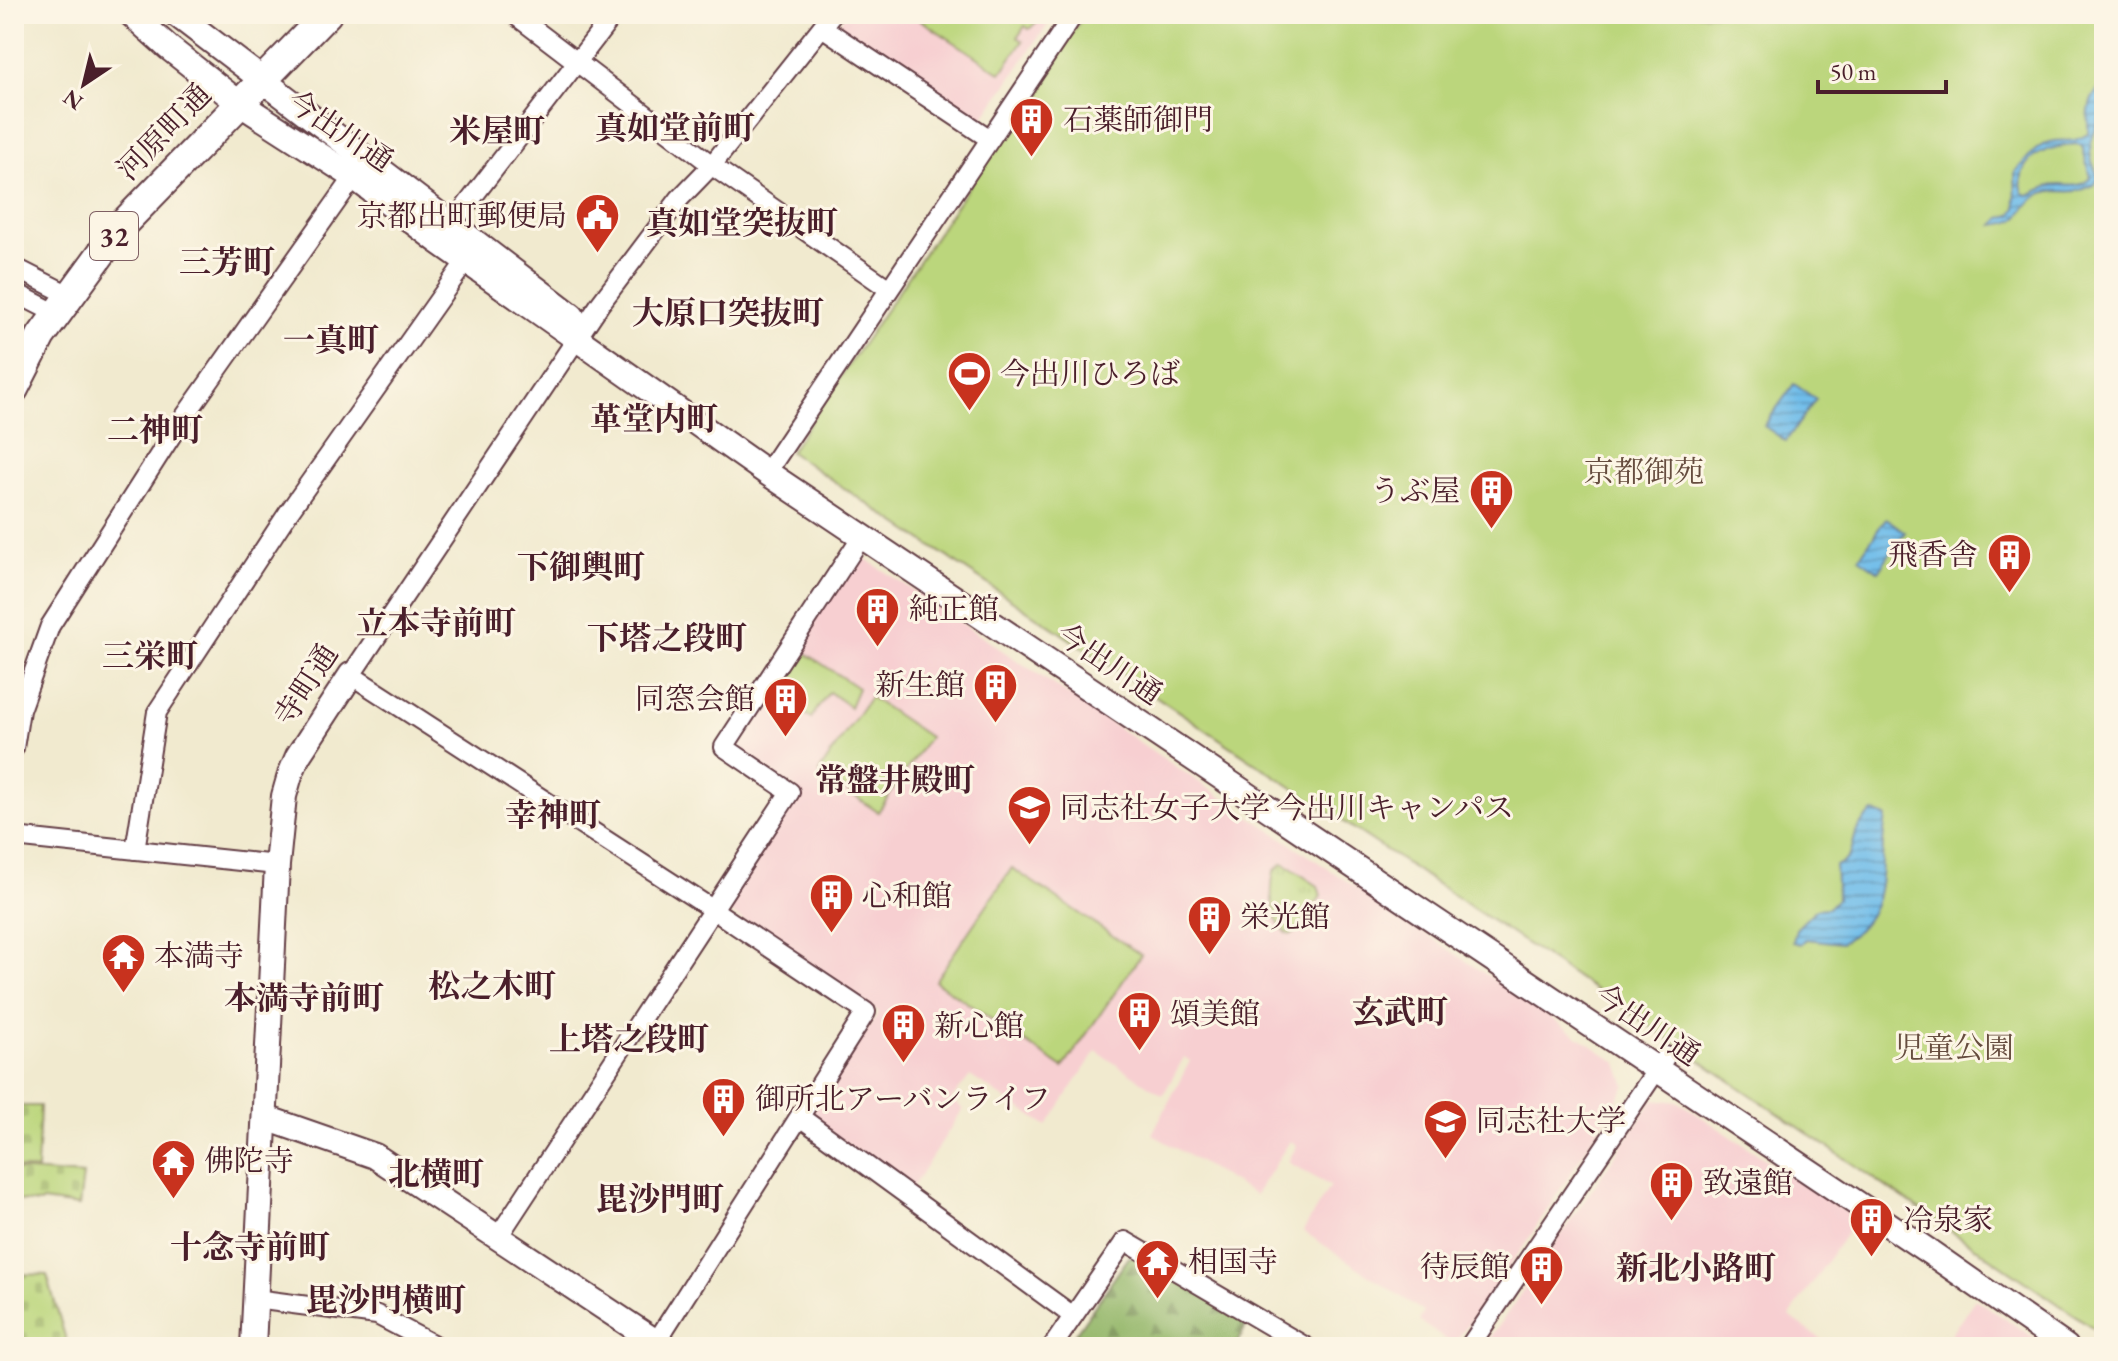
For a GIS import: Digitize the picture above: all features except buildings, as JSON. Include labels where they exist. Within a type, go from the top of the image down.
[{"type":"main road","name":"今出川通","points":[[131,14],[239,103],[445,233],[466,261],[775,460],[1661,1062],[2066,1347]]},
{"type":"main road","name":"今出川通","points":[[176,14],[261,80],[445,233],[862,536],[2089,1347]]},
{"type":"main road","name":"河原町通","points":[[14,389],[24,344],[64,305],[122,225],[327,14]]},
{"type":"main road","name":"寺町通","points":[[253,1347],[277,865],[284,796],[298,756],[351,675]]},
{"type":"main road","points":[[266,1118],[375,1156],[659,1345]]},
{"type":"street","points":[[514,14],[712,165],[889,289]]},
{"type":"street","points":[[445,233],[614,14]]},
{"type":"street","points":[[775,460],[1074,14]]},
{"type":"street","points":[[827,21],[990,139]]},
{"type":"street","name":"寺町通","points":[[351,675],[582,333],[680,198],[712,165],[827,21]]},
{"type":"street","points":[[14,748],[20,710],[50,626],[175,430],[354,177]]},
{"type":"street","points":[[135,850],[157,712],[288,513],[466,261]]},
{"type":"street","points":[[14,267],[64,305]]},
{"type":"street","points":[[14,292],[64,305]]},
{"type":"street","points":[[498,1237],[790,792],[724,747],[862,536]]},
{"type":"street","points":[[351,675],[866,1012],[659,1345]]},
{"type":"street","points":[[14,837],[277,865]]},
{"type":"street","points":[[1469,1347],[1661,1062]]},
{"type":"street","points":[[800,1117],[1073,1316]]},
{"type":"street","points":[[1052,1347],[1125,1241],[1306,1347]]},
{"type":"street","points":[[255,1299],[377,1315],[438,1347]]},
{"type":"shaded area","points":[[846,14],[1055,14],[982,120],[837,26]]},
{"type":"shaded area","name":"同志社女子大学 今出川キャンパス","points":[[857,553],[1618,1063],[1626,1086],[1526,1243],[1453,1345],[1419,1321],[1424,1312],[1303,1231],[1330,1186],[1288,1162],[1297,1145],[1290,1141],[1255,1195],[1152,1134],[1190,1061],[1184,1057],[1163,1095],[1096,1051],[1047,1126],[970,1076],[951,1100],[963,1109],[911,1189],[809,1117],[879,1012],[730,912],[726,903],[799,791],[732,745]]},
{"type":"shaded area","points":[[1654,1099],[1679,1102],[1856,1219],[1789,1317],[1833,1347],[1484,1347]]},
{"type":"shaded area","points":[[1975,1299],[2033,1337],[2045,1347],[1942,1347]]},
{"type":"green space","points":[[1048,14],[1029,29],[1025,26],[1018,37],[1023,41],[1001,73],[913,15]]},
{"type":"green space","name":"京都御苑","points":[[1085,14],[2104,14],[2104,1335],[1657,1031],[790,452]]},
{"type":"green space","points":[[799,653],[807,654],[858,688],[850,707],[829,692],[811,718],[772,690]]},
{"type":"green space","points":[[870,697],[929,737],[878,812],[819,772]]},
{"type":"green space","points":[[1283,863],[1318,886],[1321,896],[1295,933],[1290,935],[1278,923],[1273,906],[1274,871]]},
{"type":"green space","points":[[1012,868],[1141,955],[1063,1068],[935,981]]},
{"type":"green space","points":[[14,1106],[40,1106],[37,1170],[14,1168]]},
{"type":"green space","points":[[14,1170],[83,1175],[79,1206],[14,1200]]},
{"type":"green space","name":"相国寺","points":[[1129,1257],[1140,1257],[1248,1322],[1235,1347],[1066,1347]]},
{"type":"green space","points":[[47,1275],[68,1347],[14,1347],[14,1276]]},
{"type":"water","points":[[2104,85],[2105,102],[2090,150],[2099,177],[2095,184],[2077,191],[2053,191],[2039,195],[2017,218],[1994,225],[2001,218],[2011,215],[2016,208],[2015,172],[2031,154],[2050,142],[2073,140],[2088,134],[2090,106],[2098,89]],"holes":[[[2082,145],[2090,178],[2080,184],[2053,185],[2028,195],[2023,193],[2023,171],[2035,156],[2053,148]]]},
{"type":"water","points":[[1794,384],[1816,399],[1786,441],[1764,426]]},
{"type":"water","points":[[1886,518],[1905,532],[1878,571],[1859,558]]},
{"type":"water","points":[[1873,812],[1886,817],[1880,887],[1869,917],[1841,943],[1806,939],[1801,944],[1793,942],[1796,929],[1816,909],[1828,908],[1837,899],[1835,866],[1848,857],[1859,827]]},
{"type":"place","name":"石薬師御門","points":[[1032,159]]},
{"type":"place","name":"京都出町郵便局","points":[[598,255]]},
{"type":"place","name":"今出川ひろば","points":[[969,413]]},
{"type":"place","name":"うぶ屋","points":[[1491,530]]},
{"type":"place","name":"飛香舎","points":[[2009,594]]},
{"type":"place","name":"純正館","points":[[878,648]]},
{"type":"place","name":"新生館","points":[[996,724]]},
{"type":"place","name":"同窓会館","points":[[786,738]]},
{"type":"place","name":"同志社女子大学 今出川キャンパス","points":[[1029,847]]},
{"type":"place","name":"心和館","points":[[831,935]]},
{"type":"place","name":"栄光館","points":[[1209,956]]},
{"type":"place","name":"本満寺","points":[[123,995]]},
{"type":"place","name":"頌美館","points":[[1139,1053]]},
{"type":"place","name":"新心館","points":[[903,1065]]},
{"type":"place","name":"御所北アーバンライフ","points":[[724,1138]]},
{"type":"place","name":"同志社大学","points":[[1445,1160]]},
{"type":"place","name":"佛陀寺","points":[[173,1200]]},
{"type":"place","name":"致遠館","points":[[1672,1222]]},
{"type":"place","name":"冷泉家","points":[[1872,1259]]},
{"type":"place","name":"相国寺","points":[[1157,1301]]},
{"type":"place","name":"待辰館","points":[[1541,1306]]},
{"type":"district","name":"真如堂前町","points":[[675,128]]},
{"type":"district","name":"米屋町","points":[[497,131]]},
{"type":"district","name":"真如堂突抜町","points":[[742,223]]},
{"type":"district","name":"三芳町","points":[[227,262]]},
{"type":"district","name":"大原口突抜町","points":[[728,313]]},
{"type":"district","name":"一真町","points":[[331,340]]},
{"type":"district","name":"革堂内町","points":[[654,419]]},
{"type":"district","name":"二神町","points":[[155,430]]},
{"type":"district","name":"下御輿町","points":[[581,567]]},
{"type":"district","name":"立本寺前町","points":[[436,623]]},
{"type":"district","name":"下塔之段町","points":[[667,638]]},
{"type":"district","name":"三栄町","points":[[150,656]]},
{"type":"district","name":"常盤井殿町","points":[[895,780]]},
{"type":"district","name":"幸神町","points":[[553,815]]},
{"type":"district","name":"松之木町","points":[[492,986]]},
{"type":"district","name":"本満寺前町","points":[[304,998]]},
{"type":"district","name":"玄武町","points":[[1400,1012]]},
{"type":"district","name":"上塔之段町","points":[[629,1039]]},
{"type":"district","name":"北横町","points":[[436,1174]]},
{"type":"district","name":"毘沙門町","points":[[660,1199]]},
{"type":"district","name":"十念寺前町","points":[[250,1247]]},
{"type":"district","name":"新北小路町","points":[[1696,1268]]},
{"type":"district","name":"毘沙門横町","points":[[386,1300]]},
{"type":"park label","name":"児童公園","points":[[1954,1048]]}]
